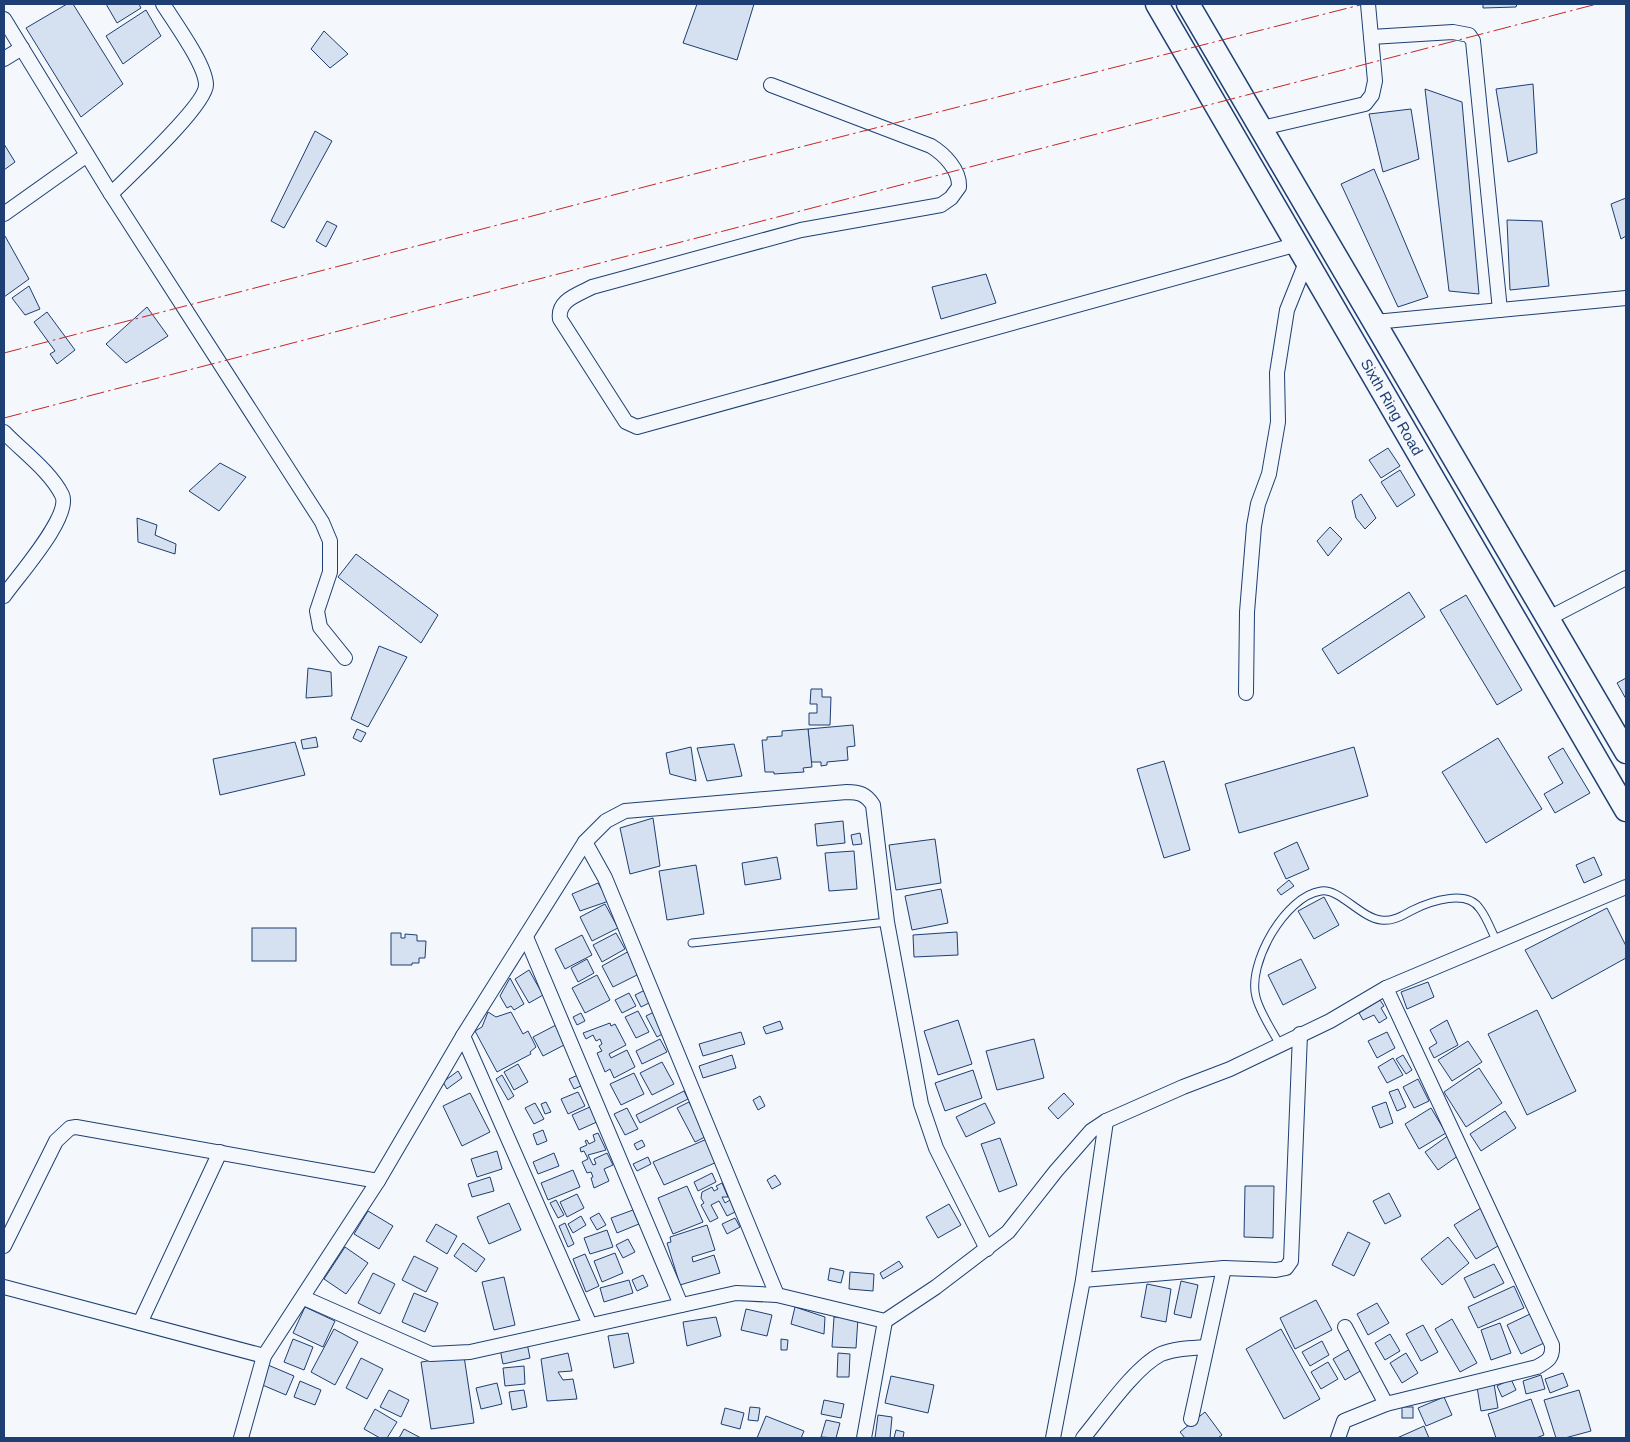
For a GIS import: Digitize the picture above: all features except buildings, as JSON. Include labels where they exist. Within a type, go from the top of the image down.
[{"type":"highway","name":"Sixth Ring Road","points":[[1157,4],[1626,810]]},
{"type":"highway","name":"Sixth Ring Road","points":[[1188,4],[1626,752]]},
{"type":"street","points":[[111,194],[187,116],[204,93],[206,84],[198,62],[163,4]]},
{"type":"street","points":[[1262,128],[1365,104],[1372,95],[1375,81],[1368,4]]},
{"type":"street","points":[[4,19],[111,194],[322,522],[330,541],[330,572],[317,611],[320,628],[345,658]]},
{"type":"street","points":[[1371,37],[1454,32],[1469,35],[1473,41],[1500,310]]},
{"type":"street","points":[[4,58],[22,48]]},
{"type":"street","points":[[771,85],[931,146],[942,155],[957,174],[959,187],[951,198],[941,204],[801,230],[592,287],[563,303],[559,310],[560,319],[626,422],[637,427],[1302,252],[1287,310],[1277,373],[1278,422],[1269,474],[1258,504],[1254,526],[1247,612],[1246,693]]},
{"type":"street","points":[[4,214],[87,155]]},
{"type":"street","points":[[1375,322],[1626,298]]},
{"type":"street","points":[[4,432],[45,473],[62,494],[64,504],[57,522],[4,596]]},
{"type":"street","points":[[1549,618],[1626,578]]},
{"type":"street","points":[[241,1438],[264,1356],[304,1298],[378,1181],[463,1036],[585,842],[606,821],[625,811],[846,792],[864,794],[873,805],[887,922],[921,1104],[936,1148],[987,1249]]},
{"type":"street","points":[[585,842],[605,878],[777,1294]]},
{"type":"street","points":[[864,1438],[885,1321],[936,1287],[1008,1232],[1056,1171],[1091,1131],[1106,1121],[1230,1069],[1330,1021],[1386,988],[1496,940],[1626,887]]},
{"type":"street","points":[[526,937],[681,1305]]},
{"type":"street","points":[[1338,1438],[1344,1422],[1386,1404],[1537,1367],[1548,1361],[1553,1355],[1552,1345],[1386,988]]},
{"type":"street","points":[[1083,1280],[1224,1268],[1276,1270],[1286,1268],[1291,1261],[1300,1034]]},
{"type":"street","points":[[463,1036],[590,1325]]},
{"type":"street","points":[[1053,1438],[1083,1280],[1106,1121]]},
{"type":"street","points":[[4,1246],[56,1140],[70,1128],[76,1127],[378,1181]]},
{"type":"street","points":[[140,1323],[220,1152]]},
{"type":"street","points":[[1191,1419],[1224,1268]]},
{"type":"street","points":[[4,1287],[264,1356]]},
{"type":"street","points":[[304,1298],[432,1354],[470,1352],[736,1293],[777,1294],[885,1321]]},
{"type":"street","points":[[1344,1327],[1386,1404]]},
{"type":"street","points":[[1083,1438],[1144,1366],[1162,1354],[1185,1348],[1206,1347]]},
{"type":"lane","points":[[1280,1045],[1255,996],[1258,960],[1281,919],[1294,905],[1313,893],[1330,891],[1360,911],[1381,920],[1396,919],[1426,903],[1457,898],[1473,902],[1480,908],[1496,940]]},
{"type":"lane","points":[[692,943],[887,922]]},
{"type":"power","points":[[4,353],[702,172],[1364,4]]},
{"type":"power","points":[[4,418],[1597,4]]}]
